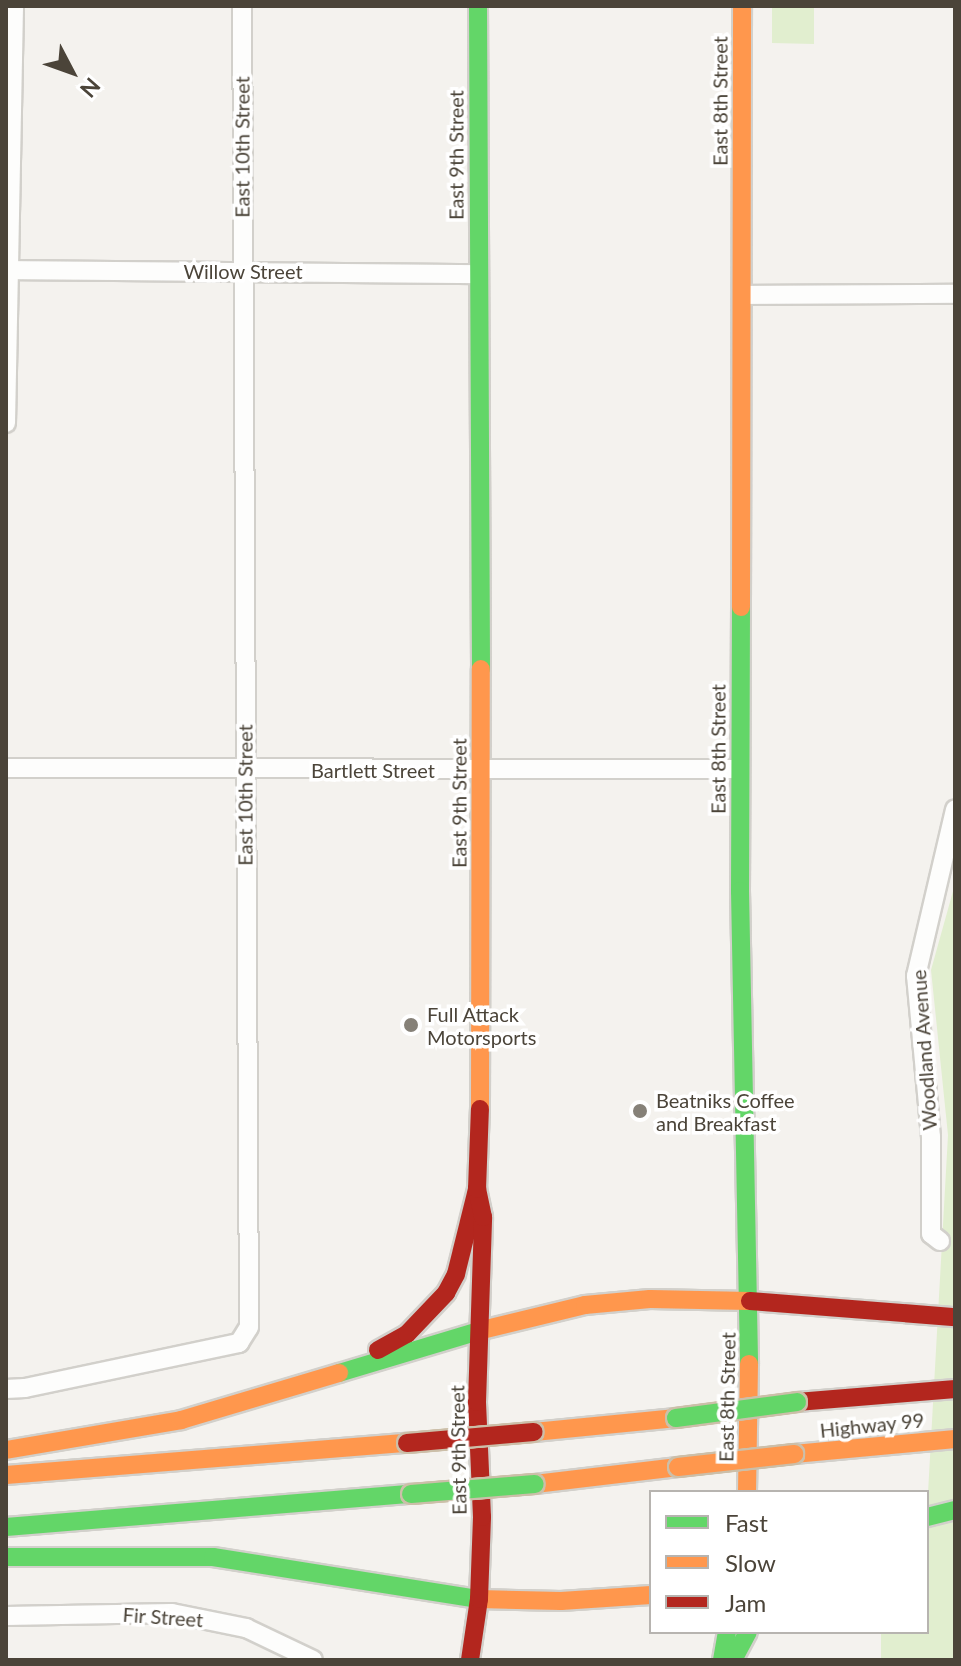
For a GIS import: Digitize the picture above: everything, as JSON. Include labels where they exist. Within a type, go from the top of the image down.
[{"type":"main road","name":"East 9th Street","points":[[469,1657],[479,1599],[482,1517],[477,1402],[482,1330],[483,1217],[477,1189],[481,1073],[482,769],[478,6]]},
{"type":"main road","name":"East 8th Street","points":[[742,6],[740,769],[744,1131],[750,1301],[747,1490]]},
{"type":"main road","points":[[279,1392],[332,1366],[381,1349],[407,1334],[432,1312],[456,1274],[477,1189]]},
{"type":"main road","points":[[6,1450],[181,1420],[482,1330],[585,1305],[650,1299],[750,1301],[883,1314],[955,1317]]},
{"type":"main road","points":[[6,1475],[534,1432],[797,1402],[955,1389]]},
{"type":"main road","name":"Highway 99","points":[[6,1527],[535,1484],[955,1439]]},
{"type":"main road","points":[[929,1516],[955,1510]]},
{"type":"main road","points":[[6,1557],[213,1557],[479,1599],[561,1601],[649,1595]]},
{"type":"main road","points":[[722,1660],[727,1634]]},
{"type":"main road","points":[[733,1660],[747,1634]]},
{"type":"street","points":[[6,423],[14,6]]},
{"type":"street","name":"East 10th Street","points":[[6,1389],[25,1388],[239,1343],[249,1327],[242,6]]},
{"type":"street","name":"Willow Street","points":[[9,270],[478,274]]},
{"type":"street","points":[[742,295],[955,294]]},
{"type":"street","name":"Bartlett Street","points":[[6,768],[740,769]]},
{"type":"street","name":"Woodland Avenue","points":[[940,1241],[931,1234],[931,1137],[916,976],[955,810]]},
{"type":"street","name":"Fir Street","points":[[6,1616],[172,1613],[246,1628],[313,1660]]},
{"type":"green space","points":[[772,6],[814,6],[814,44],[772,43]]},
{"type":"green space","points":[[955,884],[955,1660],[881,1660],[881,1634],[929,1634],[928,1490],[948,1135],[931,970]]},
{"type":"traffic: fast","points":[[478,6],[481,669]]},
{"type":"traffic: fast","points":[[741,607],[740,891],[749,1364]]},
{"type":"traffic: fast","points":[[339,1373],[482,1330]]},
{"type":"traffic: fast","points":[[676,1418],[797,1402]]},
{"type":"traffic: fast","points":[[411,1494],[535,1484]]},
{"type":"traffic: fast","points":[[6,1527],[411,1494]]},
{"type":"traffic: fast","points":[[929,1516],[955,1510]]},
{"type":"traffic: fast","points":[[6,1557],[213,1557],[479,1599]]},
{"type":"traffic: fast","points":[[722,1660],[727,1634]]},
{"type":"traffic: fast","points":[[733,1660],[747,1634]]},
{"type":"traffic: slow","points":[[741,607],[742,6]]},
{"type":"traffic: slow","points":[[480,1109],[481,669]]},
{"type":"traffic: slow","points":[[482,1330],[585,1305],[650,1299],[750,1301]]},
{"type":"traffic: slow","points":[[747,1490],[749,1364]]},
{"type":"traffic: slow","points":[[6,1450],[181,1420],[339,1373]]},
{"type":"traffic: slow","points":[[534,1432],[676,1418]]},
{"type":"traffic: slow","points":[[794,1454],[955,1439]]},
{"type":"traffic: slow","points":[[6,1475],[407,1443]]},
{"type":"traffic: slow","points":[[678,1467],[794,1454]]},
{"type":"traffic: slow","points":[[535,1484],[678,1467]]},
{"type":"traffic: slow","points":[[479,1599],[561,1601],[649,1595]]},
{"type":"traffic: jam","points":[[470,1660],[479,1599],[482,1517],[477,1402],[483,1217],[477,1189],[480,1109]]},
{"type":"traffic: jam","points":[[378,1350],[407,1334],[446,1293],[456,1274],[477,1189]]},
{"type":"traffic: jam","points":[[750,1301],[955,1317]]},
{"type":"traffic: jam","points":[[797,1402],[955,1389]]},
{"type":"traffic: jam","points":[[407,1443],[534,1432]]},
{"type":"place","name":"Full Attack Motorsports","points":[[411,1025]]},
{"type":"place","name":"Beatniks Coffee and Breakfast","points":[[640,1111]]}]
